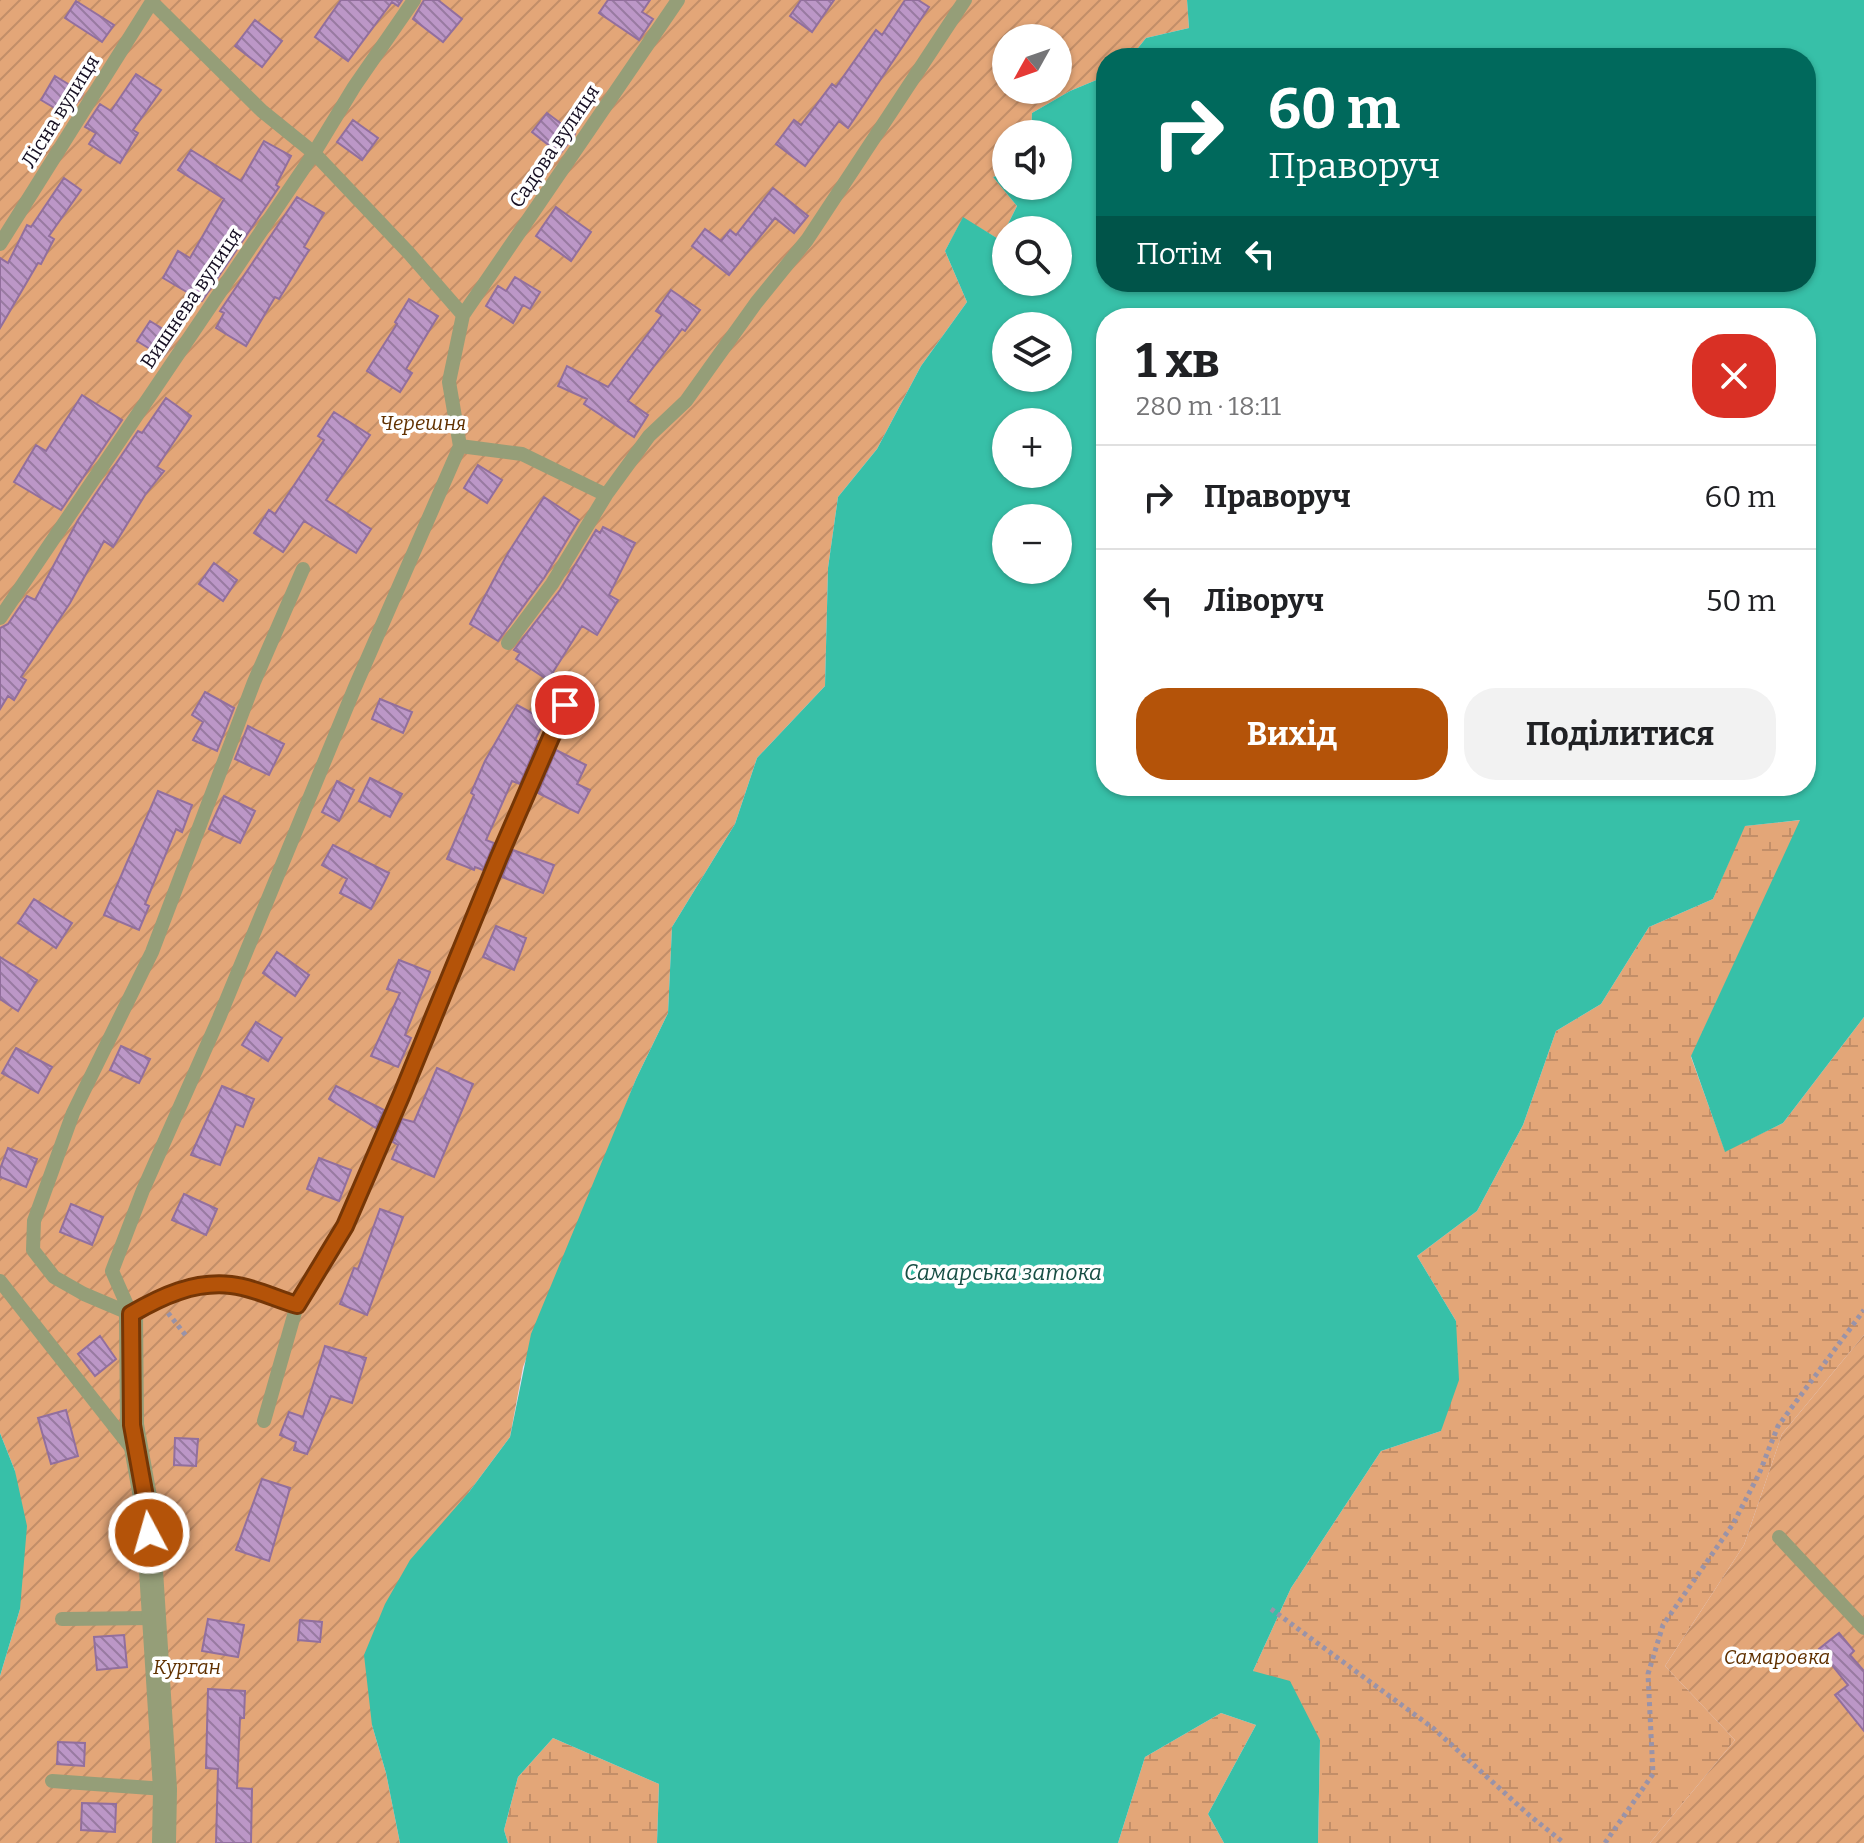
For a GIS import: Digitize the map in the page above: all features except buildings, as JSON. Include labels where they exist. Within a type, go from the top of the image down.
[{"type":"street","points":[[131,1314],[132,1425],[147,1508],[165,1789],[164,1843]]},
{"type":"lane","name":"Вишнева вулиця","points":[[0,618],[414,0]]},
{"type":"lane","name":"Садова вулиця","points":[[463,315],[678,0]]},
{"type":"lane","points":[[508,643],[552,584],[606,495],[649,436],[686,401],[756,303],[807,240],[965,0]]},
{"type":"lane","points":[[131,1314],[112,1271],[143,1190],[219,1018],[355,687],[460,446],[449,382],[463,315],[314,153],[262,111],[153,1]]},
{"type":"lane","name":"Лісна вулиця","points":[[0,244],[153,1]]},
{"type":"lane","points":[[460,446],[522,454],[606,495]]},
{"type":"lane","points":[[131,1314],[54,1277],[33,1250],[34,1221],[73,1113],[152,952],[254,682],[303,569]]},
{"type":"lane","points":[[264,1421],[297,1305],[345,1226],[565,705]]},
{"type":"lane","points":[[0,1281],[138,1456]]},
{"type":"lane","points":[[131,1314],[159,1298],[198,1285],[233,1285],[297,1305]]},
{"type":"lane","points":[[1779,1537],[1864,1628]]},
{"type":"lane","points":[[62,1619],[153,1618]]},
{"type":"lane","points":[[52,1781],[165,1789]]},
{"type":"path","points":[[159,1298],[187,1337]]},
{"type":"path","points":[[1605,1843],[1653,1774],[1648,1674],[1663,1625],[1733,1524],[1759,1474],[1778,1426],[1864,1310]]},
{"type":"path","points":[[1271,1609],[1433,1728],[1564,1843]]},
{"type":"green space","name":"Черешня","points":[[0,0],[1187,0],[1189,28],[1146,38],[1138,48],[1096,48],[1096,80],[1072,90],[1072,24],[992,24],[992,104],[1048,104],[1032,113],[1032,120],[992,120],[992,200],[1012,200],[1017,206],[1012,216],[992,216],[992,235],[963,218],[945,251],[967,302],[921,366],[877,449],[838,497],[828,568],[825,686],[757,758],[735,824],[672,927],[668,1013],[636,1079],[523,1367],[510,1437],[469,1492],[372,1725],[386,1773],[400,1843],[0,1843],[0,1676],[20,1609],[15,1471],[0,1433]]},
{"type":"green space","points":[[1801,820],[1691,1057],[1725,1151],[1783,1123],[1864,1017],[1864,1335],[1782,1434],[1744,1545],[1665,1666],[1735,1740],[1650,1843],[1318,1843],[1320,1740],[1253,1671],[1291,1588],[1381,1451],[1441,1431],[1456,1321],[1417,1256],[1477,1211],[1523,1125],[1556,1031],[1601,1004],[1649,927],[1713,899],[1744,826]]},
{"type":"green space","name":"Самаровка","points":[[1864,1335],[1864,1843],[1650,1843],[1735,1740],[1665,1666],[1744,1545],[1782,1434]]},
{"type":"green space","points":[[1221,1713],[1256,1725],[1208,1814],[1224,1843],[1118,1843],[1145,1757]]},
{"type":"green space","points":[[553,1738],[659,1784],[657,1843],[508,1843],[504,1830],[518,1777]]},
{"type":"water","name":"Самарська затока","points":[[1187,0],[1864,0],[1864,1017],[1783,1123],[1725,1152],[1691,1056],[1800,820],[1745,826],[1713,899],[1649,927],[1601,1004],[1556,1031],[1523,1125],[1477,1211],[1417,1256],[1456,1321],[1459,1380],[1441,1431],[1381,1451],[1291,1588],[1253,1671],[1290,1681],[1320,1740],[1318,1843],[1224,1843],[1208,1814],[1256,1725],[1221,1713],[1145,1757],[1118,1843],[657,1843],[659,1784],[553,1738],[518,1777],[504,1830],[508,1843],[400,1843],[386,1773],[372,1725],[364,1655],[385,1604],[410,1560],[469,1492],[510,1437],[531,1334],[636,1079],[668,1013],[672,927],[735,824],[757,758],[825,686],[828,568],[838,497],[877,449],[921,366],[967,302],[945,251],[963,217],[992,235],[992,296],[1072,296],[1072,216],[1012,216],[1017,206],[1012,200],[1072,200],[1072,120],[1032,120],[1032,113],[1048,104],[1072,104],[1072,90],[1096,80],[1096,292],[1816,292],[1816,48],[1138,48],[1146,38],[1189,28]]},
{"type":"water","points":[[0,1433],[15,1471],[27,1526],[20,1609],[0,1676]]},
{"type":"route","points":[[149,1533],[132,1425],[131,1314],[159,1298],[198,1285],[233,1285],[297,1305],[345,1226],[565,705]]},
{"type":"park label","name":"Курган","points":[[187,1667]]}]
